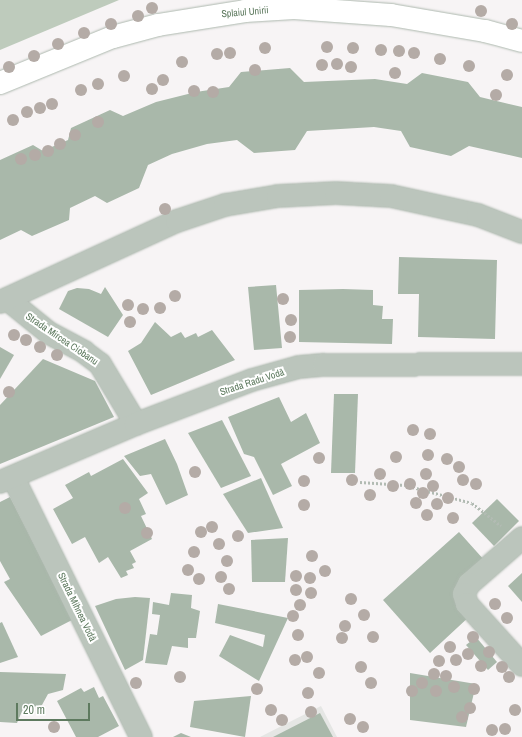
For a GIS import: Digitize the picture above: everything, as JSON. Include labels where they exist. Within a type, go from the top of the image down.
[{"type":"main road","name":"Splaiul Unirii","points":[[0,83],[113,38],[158,24],[245,11],[294,8],[391,15],[485,30],[522,41]]},
{"type":"street","points":[[4,301],[183,219],[225,205],[278,196],[336,193],[391,196],[478,215],[522,232]]},
{"type":"street","name":"Strada Mircea Ciobanu","points":[[4,301],[49,333],[84,352],[100,364],[136,424]]},
{"type":"street","name":"Strada Radu Vodă","points":[[6,480],[136,424],[252,380],[299,367],[324,365],[522,364]]},
{"type":"street","name":"Strada Mihnea Vodă","points":[[6,480],[141,737]]},
{"type":"street","points":[[519,540],[468,584],[464,594],[467,604],[522,665]]},
{"type":"path","points":[[360,482],[405,485],[472,503],[485,511],[519,540]]},
{"type":"shaded area","points":[[0,0],[119,0],[0,50]]},
{"type":"shaded area","points":[[321,706],[337,737],[260,737]]},
{"type":"building","points":[[290,68],[304,82],[375,79],[407,84],[422,73],[468,82],[480,97],[522,107],[522,158],[469,146],[451,156],[410,147],[401,131],[374,127],[307,131],[295,150],[254,153],[237,140],[207,144],[172,154],[148,165],[139,188],[107,203],[95,196],[70,208],[69,220],[32,236],[21,230],[0,240],[0,160],[33,145],[43,151],[68,140],[71,128],[110,110],[123,116],[156,102],[196,92],[229,87],[241,72]]},
{"type":"building","points":[[399,257],[497,260],[495,339],[418,337],[419,294],[398,294]]},
{"type":"building","points":[[276,285],[282,348],[254,350],[248,287]]},
{"type":"building","points":[[105,287],[123,315],[108,337],[59,309],[68,291],[77,288],[89,289],[101,294]]},
{"type":"building","points":[[299,290],[373,290],[373,305],[383,306],[382,319],[393,319],[392,344],[299,342]]},
{"type":"building","points":[[155,322],[171,337],[181,332],[185,338],[196,333],[198,337],[212,330],[235,360],[151,395],[128,351],[141,343]]},
{"type":"building","points":[[0,347],[14,355],[0,379]]},
{"type":"building","points":[[43,359],[95,381],[114,417],[0,464],[0,405]]},
{"type":"building","points":[[334,394],[358,394],[355,473],[331,473]]},
{"type":"building","points":[[279,397],[291,422],[306,413],[320,443],[281,464],[292,486],[273,495],[254,457],[244,454],[228,417]]},
{"type":"building","points":[[222,420],[251,476],[221,488],[188,433]]},
{"type":"building","points":[[165,439],[177,464],[188,495],[166,505],[151,474],[140,476],[124,456]]},
{"type":"building","points":[[123,459],[148,493],[139,499],[146,514],[141,516],[152,539],[130,551],[136,562],[132,564],[134,568],[126,571],[128,575],[121,578],[108,557],[99,563],[85,537],[72,544],[53,509],[73,498],[65,485],[89,472],[91,476]]},
{"type":"building","points":[[261,478],[283,528],[248,533],[223,494]]},
{"type":"building","points":[[10,497],[72,620],[41,636],[4,582],[10,579],[0,561],[0,502]]},
{"type":"building","points":[[497,499],[519,521],[494,546],[472,523]]},
{"type":"building","points":[[459,532],[485,561],[462,583],[471,615],[430,653],[383,600]]},
{"type":"building","points":[[288,538],[285,582],[252,582],[251,540]]},
{"type":"building","points":[[522,573],[522,602],[508,586]]},
{"type":"building","points":[[171,593],[192,595],[191,608],[200,611],[196,638],[188,638],[188,648],[172,646],[167,665],[145,663],[150,634],[157,635],[160,615],[152,614],[153,602],[169,605]]},
{"type":"building","points":[[135,597],[150,598],[143,660],[125,670],[95,606],[116,599]]},
{"type":"building","points":[[218,604],[288,618],[259,681],[219,656],[230,635],[263,647],[265,635],[215,623]]},
{"type":"building","points":[[2,622],[18,657],[0,663],[0,623]]},
{"type":"building","points":[[476,637],[497,662],[488,670],[466,645]]},
{"type":"building","points":[[0,672],[66,674],[63,690],[48,694],[42,705],[23,709],[17,723],[0,722]]},
{"type":"building","points":[[410,673],[476,684],[466,727],[410,720]]},
{"type":"building","points":[[94,687],[99,698],[103,696],[119,726],[98,737],[76,737],[57,701],[81,688],[84,692]]},
{"type":"building","points":[[251,696],[245,737],[190,727],[194,701]]},
{"type":"building","points":[[320,713],[333,737],[273,737]]},
{"type":"building","points":[[181,733],[191,737],[173,737]]}]
